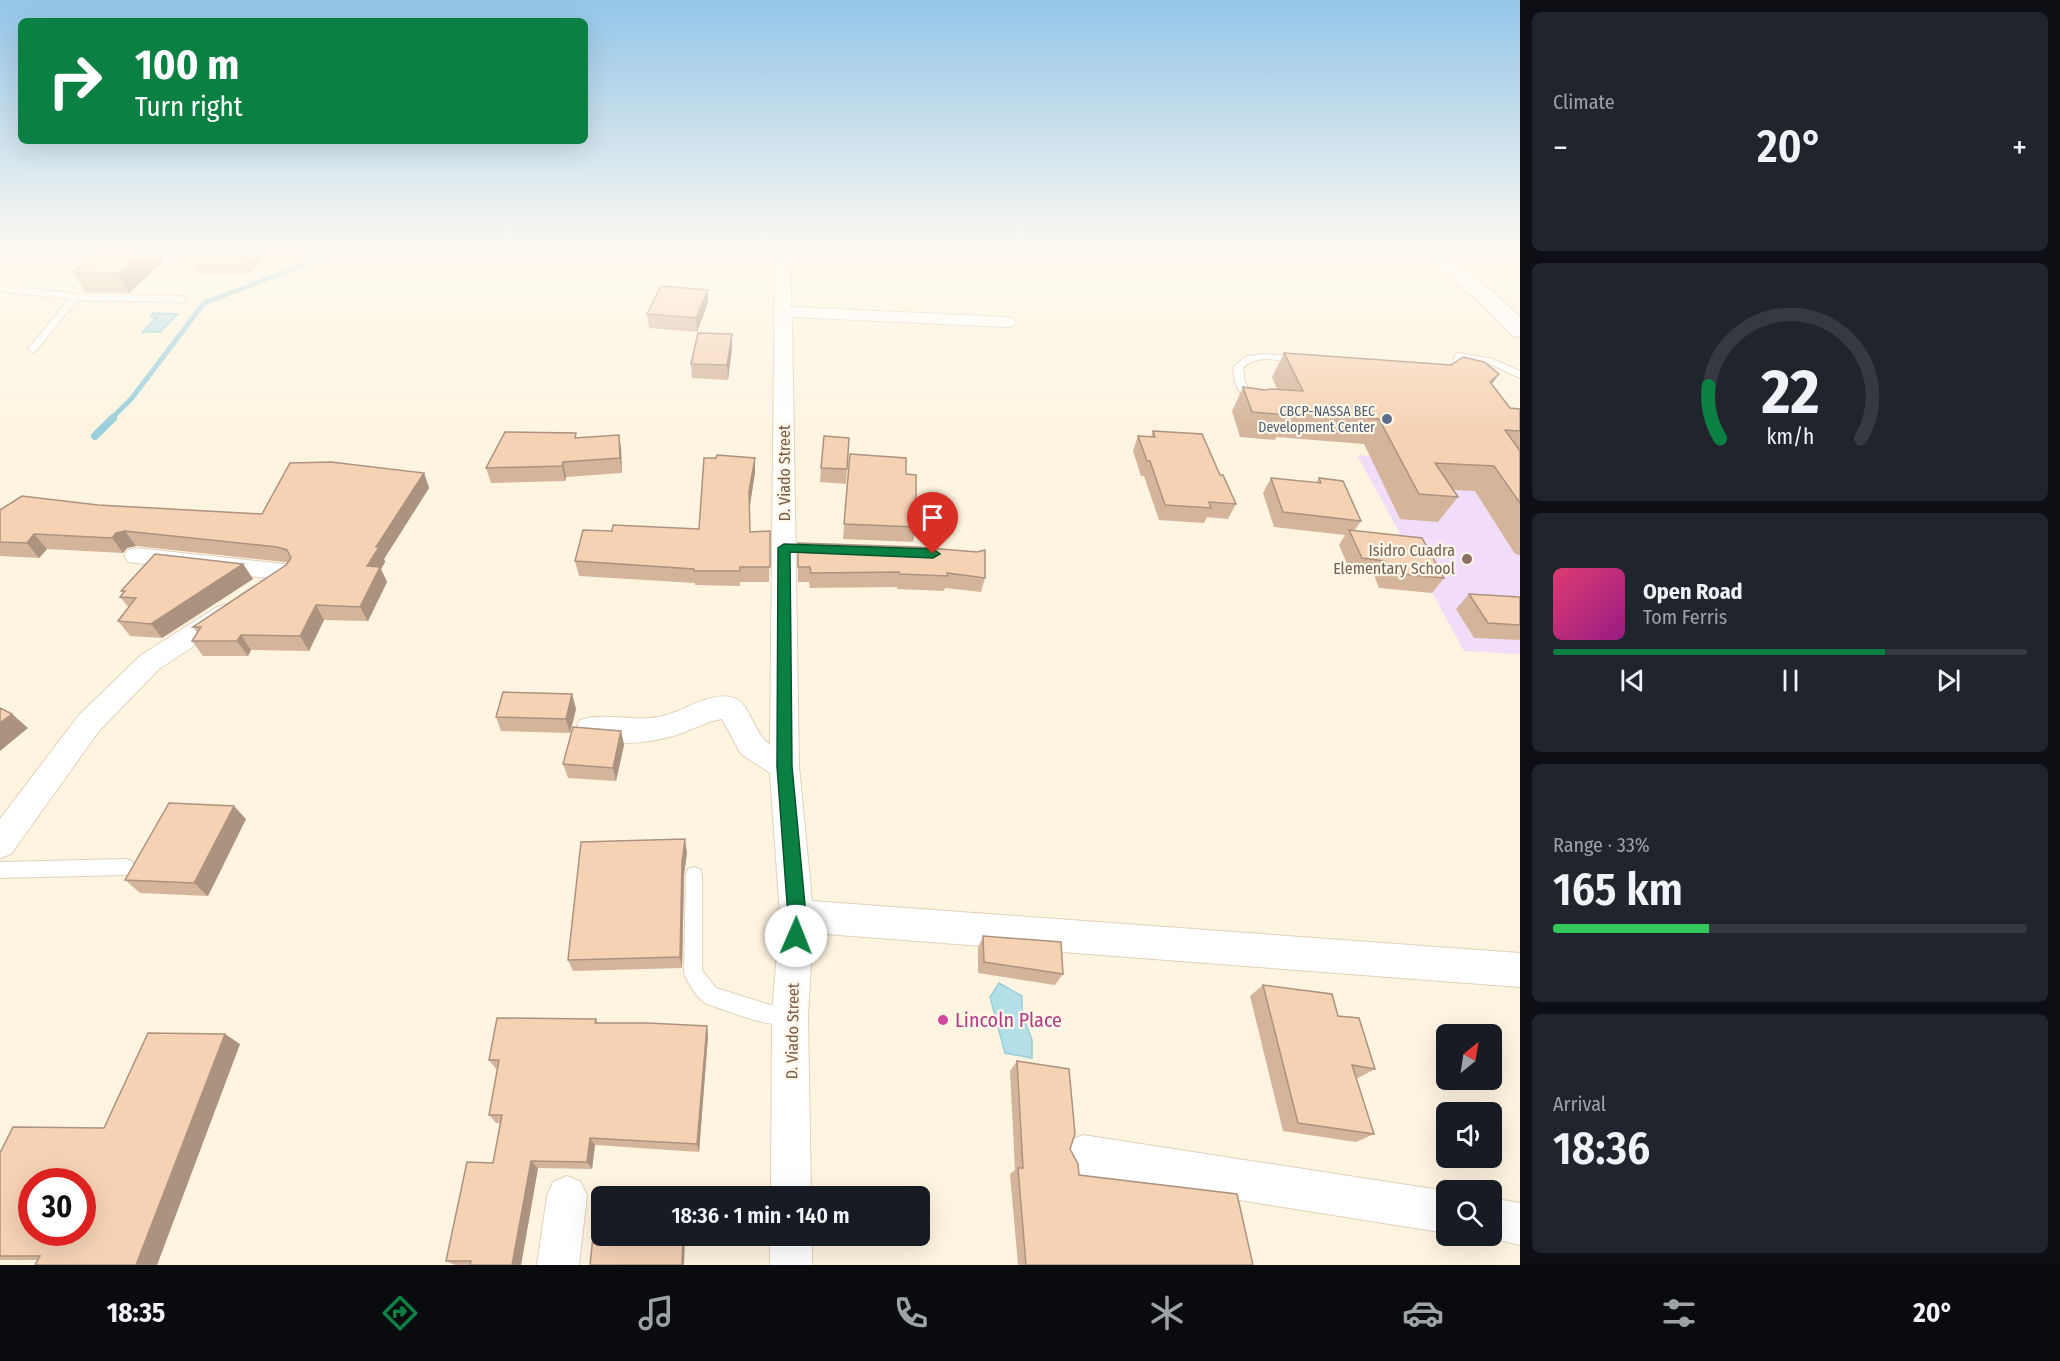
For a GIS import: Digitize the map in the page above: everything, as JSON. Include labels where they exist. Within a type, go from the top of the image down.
[{"type":"main road","points":[[1505,312],[1520,330]]},
{"type":"street","name":"D. Viado Street","points":[[782,312],[796,548],[784,766],[797,916],[790,1015],[791,1186]]},
{"type":"street","points":[[783,312],[1007,322]]},
{"type":"street","points":[[0,844],[89,723],[150,662],[285,572],[136,556]]},
{"type":"street","points":[[590,728],[630,731],[666,727],[710,710],[729,708],[736,716],[750,745],[762,756],[784,766]]},
{"type":"street","points":[[797,916],[1520,970]]},
{"type":"street","points":[[1083,1155],[1436,1210]]},
{"type":"street","points":[[558,1265],[567,1196]]},
{"type":"street","points":[[1502,1221],[1520,1224]]},
{"type":"street","points":[[791,1246],[791,1265]]},
{"type":"lane","points":[[33,349],[63,312]]},
{"type":"lane","points":[[1474,384],[1465,376],[1457,363],[1459,356],[1490,361],[1520,375]]},
{"type":"lane","points":[[1254,410],[1240,381],[1238,367],[1243,361],[1249,357],[1259,357],[1314,362]]},
{"type":"lane","points":[[1448,376],[1465,376]]},
{"type":"lane","points":[[0,870],[126,867]]},
{"type":"lane","points":[[694,875],[693,973],[710,996],[770,1014],[790,1015]]},
{"type":"shaded area","name":"Isidro Cuadra Elementary School","points":[[1357,455],[1520,467],[1520,654],[1464,651]]},
{"type":"water","points":[[153,313],[178,314],[160,332],[142,332],[156,318],[150,317]]},
{"type":"water","points":[[999,983],[1022,996],[1022,1014],[1032,1040],[1032,1058],[1005,1053],[990,997]]},
{"type":"building","points":[[648,312],[699,312],[696,318],[647,314]]},
{"type":"building","points":[[698,333],[732,334],[727,365],[691,364]]},
{"type":"building","points":[[1284,353],[1451,365],[1463,357],[1484,362],[1499,374],[1490,382],[1510,408],[1520,409],[1520,431],[1505,430],[1520,451],[1520,503],[1494,466],[1435,463],[1458,497],[1419,494],[1379,419],[1286,412],[1288,415],[1252,412],[1243,387],[1303,391]]},
{"type":"building","points":[[1153,431],[1202,434],[1236,504],[1209,502],[1211,508],[1165,505],[1150,461],[1147,461],[1138,436],[1155,437]]},
{"type":"building","points":[[505,432],[576,433],[575,438],[619,435],[620,458],[563,462],[562,466],[486,468]]},
{"type":"building","points":[[824,436],[849,438],[847,469],[821,468]]},
{"type":"building","points":[[850,454],[906,458],[906,474],[916,475],[916,527],[844,524]]},
{"type":"building","points":[[717,455],[755,458],[749,491],[750,532],[770,531],[770,567],[740,567],[740,571],[694,571],[694,569],[575,561],[583,530],[612,531],[613,525],[699,529],[704,458],[716,458]]},
{"type":"building","points":[[331,462],[424,473],[376,547],[379,547],[367,566],[380,567],[360,607],[316,605],[300,636],[241,635],[237,641],[192,641],[201,627],[193,627],[286,565],[291,558],[287,550],[277,547],[125,531],[116,533],[112,538],[34,534],[27,543],[0,542],[0,510],[22,496],[98,505],[262,514],[290,463]]},
{"type":"building","points":[[1271,478],[1321,483],[1319,478],[1343,481],[1361,521],[1283,512]]},
{"type":"building","points":[[1349,530],[1422,538],[1444,578],[1391,573],[1385,561],[1362,558]]},
{"type":"building","points":[[798,543],[917,547],[977,552],[985,550],[985,578],[947,573],[948,576],[899,574],[899,572],[811,573],[810,567],[798,567]]},
{"type":"building","points":[[155,554],[243,564],[151,624],[118,621],[136,598],[120,597],[125,591],[121,591]]},
{"type":"building","points":[[1469,594],[1520,597],[1520,625],[1488,623]]},
{"type":"building","points":[[503,692],[572,694],[566,719],[496,717]]},
{"type":"building","points":[[0,708],[12,714],[0,723]]},
{"type":"building","points":[[573,727],[621,731],[613,768],[563,764]]},
{"type":"building","points":[[169,803],[234,806],[194,883],[125,880]]},
{"type":"building","points":[[685,839],[682,862],[680,957],[568,960],[581,842]]},
{"type":"building","points":[[983,936],[1061,942],[1063,974],[984,962]]},
{"type":"building","points":[[1263,985],[1332,994],[1338,1016],[1359,1018],[1375,1069],[1352,1065],[1374,1134],[1298,1123]]},
{"type":"building","points":[[497,1018],[596,1019],[595,1023],[707,1026],[697,1144],[590,1138],[587,1162],[531,1161],[512,1265],[470,1265],[471,1261],[446,1261],[467,1162],[493,1163],[502,1115],[489,1115],[499,1060],[489,1060]]},
{"type":"building","points":[[148,1033],[225,1034],[136,1265],[35,1265],[40,1256],[0,1256],[0,1153],[13,1127],[104,1128]]},
{"type":"building","points":[[1017,1061],[1069,1069],[1075,1134],[1070,1149],[1078,1164],[1079,1175],[1237,1194],[1253,1265],[1026,1265],[1018,1168],[1023,1168]]},
{"type":"building","points":[[592,1246],[683,1246],[682,1265],[590,1265]]},
{"type":"waterway","points":[[111,419],[132,398],[197,312]]},
{"type":"waterway","points":[[95,436],[113,418]]},
{"type":"place","name":"CBCP-NASSA BEC Development Center","points":[[1387,419]]},
{"type":"place","name":"Isidro Cuadra Elementary School","points":[[1467,559]]},
{"type":"place","name":"Lincoln Place","points":[[943,1020]]},
{"type":"route","points":[[796,936],[797,916],[784,766],[784,548],[933,554]]}]
